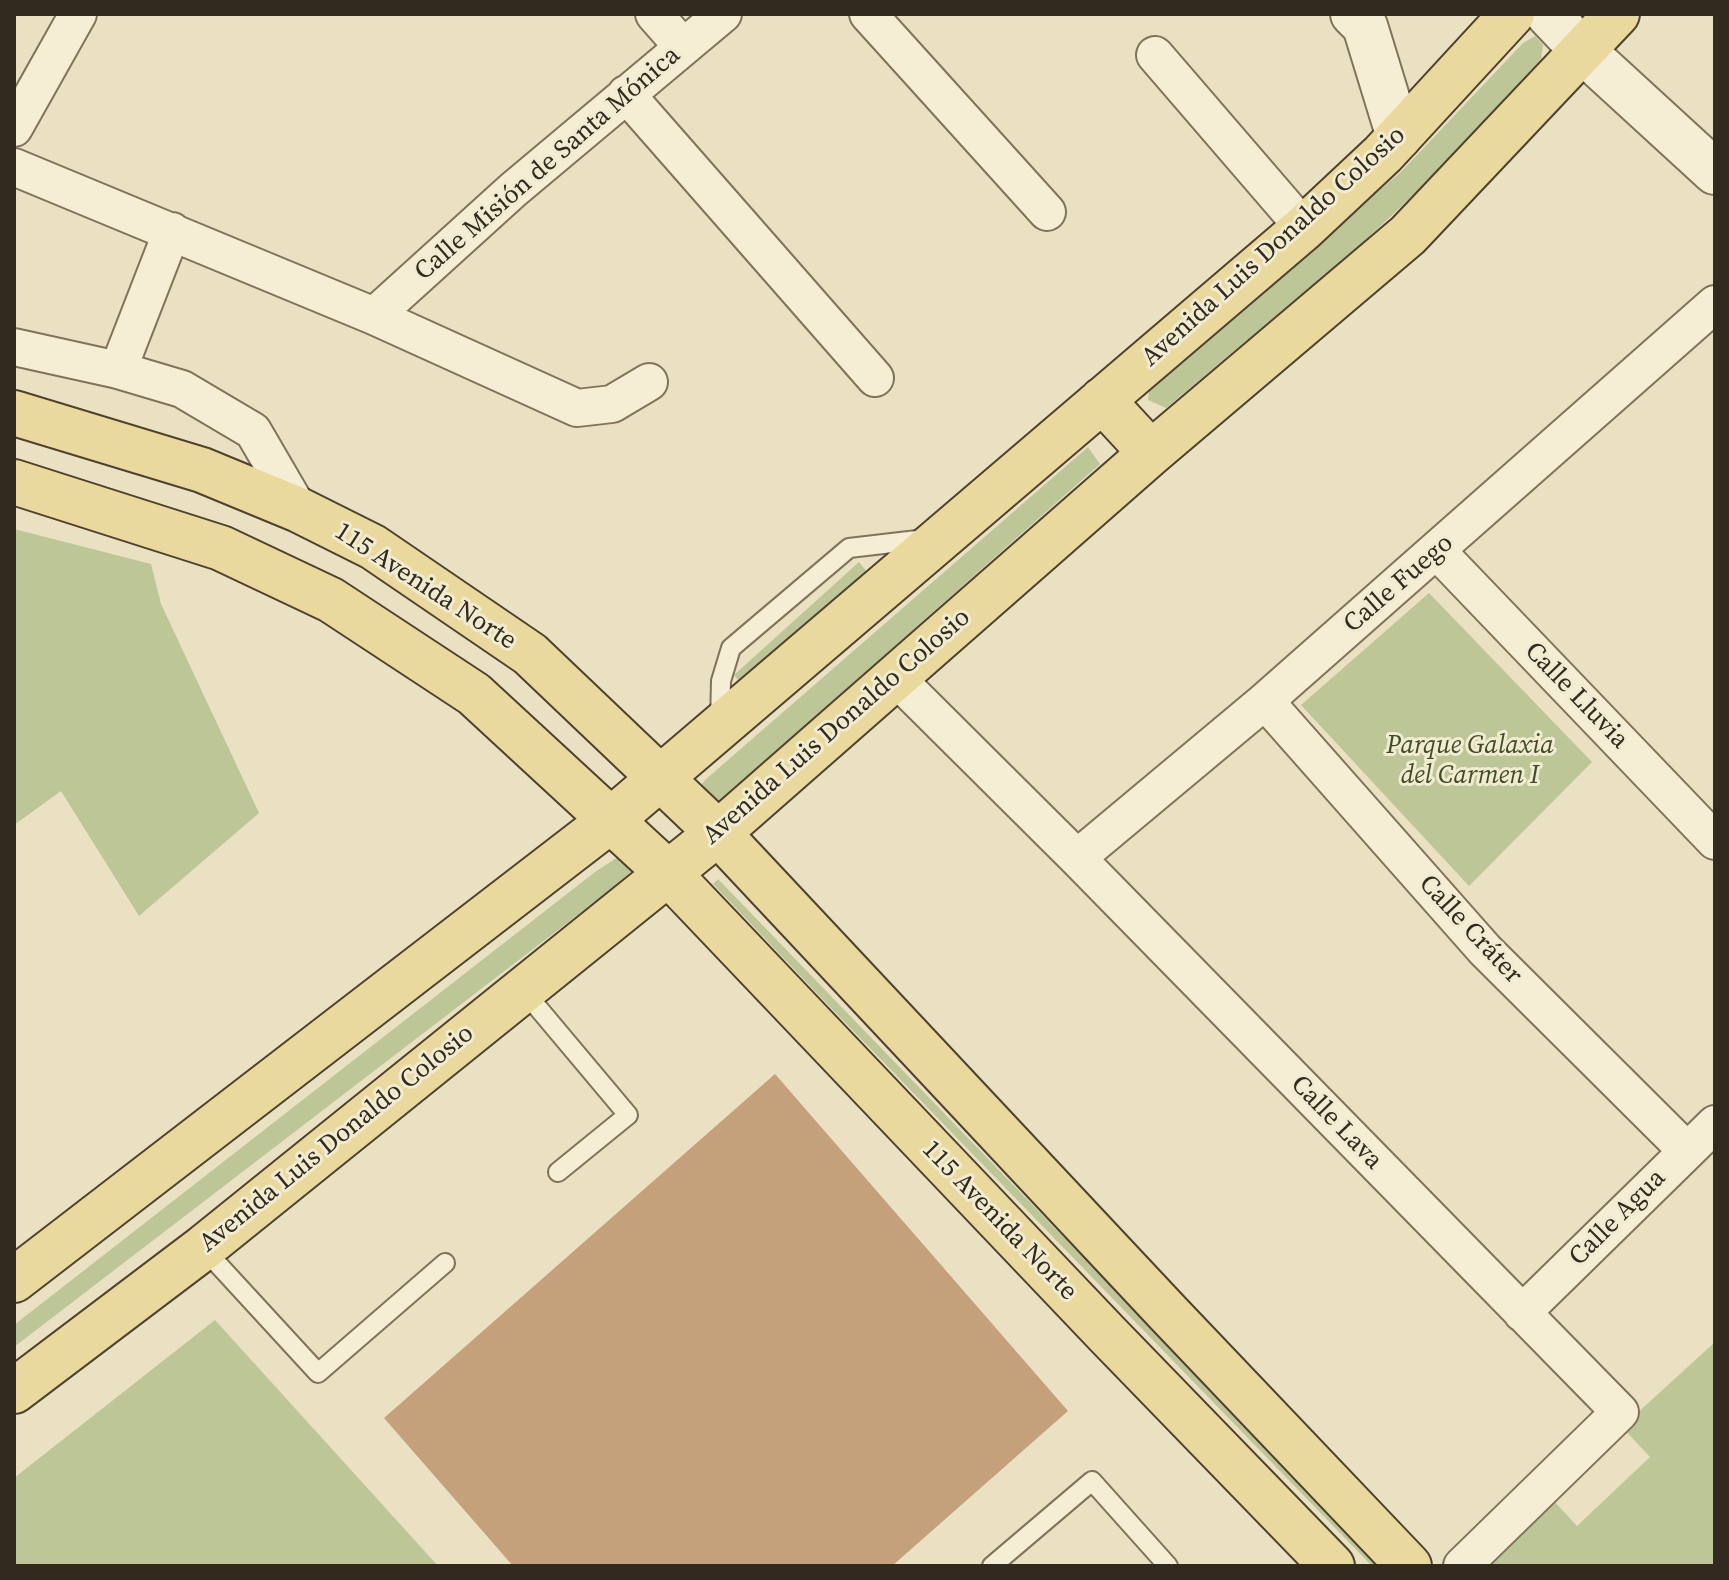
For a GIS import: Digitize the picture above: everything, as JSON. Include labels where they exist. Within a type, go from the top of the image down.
[{"type":"main road","name":"Avenida Luis Donaldo Colosio","points":[[14,1280],[611,820],[661,778],[1304,228],[1399,137],[1512,14]]},
{"type":"main road","name":"Avenida Luis Donaldo Colosio","points":[[14,1391],[203,1248],[718,833],[1151,453],[1408,235],[1617,14]]},
{"type":"main road","points":[[1102,400],[1151,453]]},
{"type":"main road","name":"115 Avenida Norte","points":[[14,413],[202,470],[299,510],[373,547],[530,654],[718,833]]},
{"type":"main road","points":[[14,482],[221,548],[331,600],[474,694],[611,820]]},
{"type":"main road","name":"115 Avenida Norte","points":[[611,820],[669,874],[1332,1566]]},
{"type":"main road","points":[[718,833],[1409,1566]]},
{"type":"street","points":[[14,128],[78,14]]},
{"type":"street","points":[[654,14],[683,47]]},
{"type":"street","name":"Calle Misión de Santa Mónica","points":[[374,316],[513,190],[723,14]]},
{"type":"street","points":[[868,14],[1047,212]]},
{"type":"street","points":[[1353,14],[1365,26],[1399,137]]},
{"type":"street","points":[[1548,14],[1583,51],[1715,172]]},
{"type":"street","points":[[1155,55],[1304,228]]},
{"type":"street","points":[[626,94],[875,378]]},
{"type":"street","points":[[14,167],[374,316],[577,408],[612,404],[649,382]]},
{"type":"street","points":[[118,370],[172,231]]},
{"type":"street","name":"Calle Fuego","points":[[1077,858],[1265,701],[1715,304]]},
{"type":"street","points":[[14,347],[118,370],[182,389],[253,431],[299,510]]},
{"type":"street","name":"Calle Lluvia","points":[[1437,551],[1715,841]]},
{"type":"street","name":"Calle Lava","points":[[895,677],[1077,858],[1620,1412],[1462,1566]]},
{"type":"street","name":"Calle Cráter","points":[[1265,701],[1485,950],[1686,1150]]},
{"type":"street","name":"Calle Agua","points":[[1522,1313],[1715,1124]]},
{"type":"lane","points":[[523,990],[628,1115],[558,1172]]},
{"type":"lane","points":[[203,1248],[318,1373],[445,1263]]},
{"type":"lane","points":[[992,1566],[1092,1481],[1168,1566]]},
{"type":"green space","points":[[1535,36],[1543,45],[1541,59],[1442,167],[1391,216],[1166,408],[1148,400],[1150,384],[1401,172],[1523,43]]},
{"type":"green space","points":[[1088,447],[1100,464],[713,807],[698,789],[705,780]]},
{"type":"green space","points":[[14,529],[151,564],[161,604],[259,813],[139,916],[61,791],[14,825]]},
{"type":"green space","points":[[859,562],[867,572],[741,683],[734,675]]},
{"type":"green space","name":"Parque Galaxia del Carmen I","points":[[1429,593],[1592,762],[1469,886],[1301,705]]},
{"type":"green space","points":[[624,853],[636,867],[614,887],[14,1347],[14,1325],[595,872]]},
{"type":"green space","points":[[718,879],[1381,1566],[1372,1566],[831,1008],[713,884]]},
{"type":"green space","points":[[215,1320],[438,1566],[14,1566],[14,1478]]},
{"type":"green space","points":[[1715,1342],[1715,1566],[1488,1566],[1553,1500],[1577,1526],[1650,1457],[1622,1427]]},
{"type":"building","points":[[775,1074],[1068,1411],[892,1566],[513,1566],[384,1418]]}]
